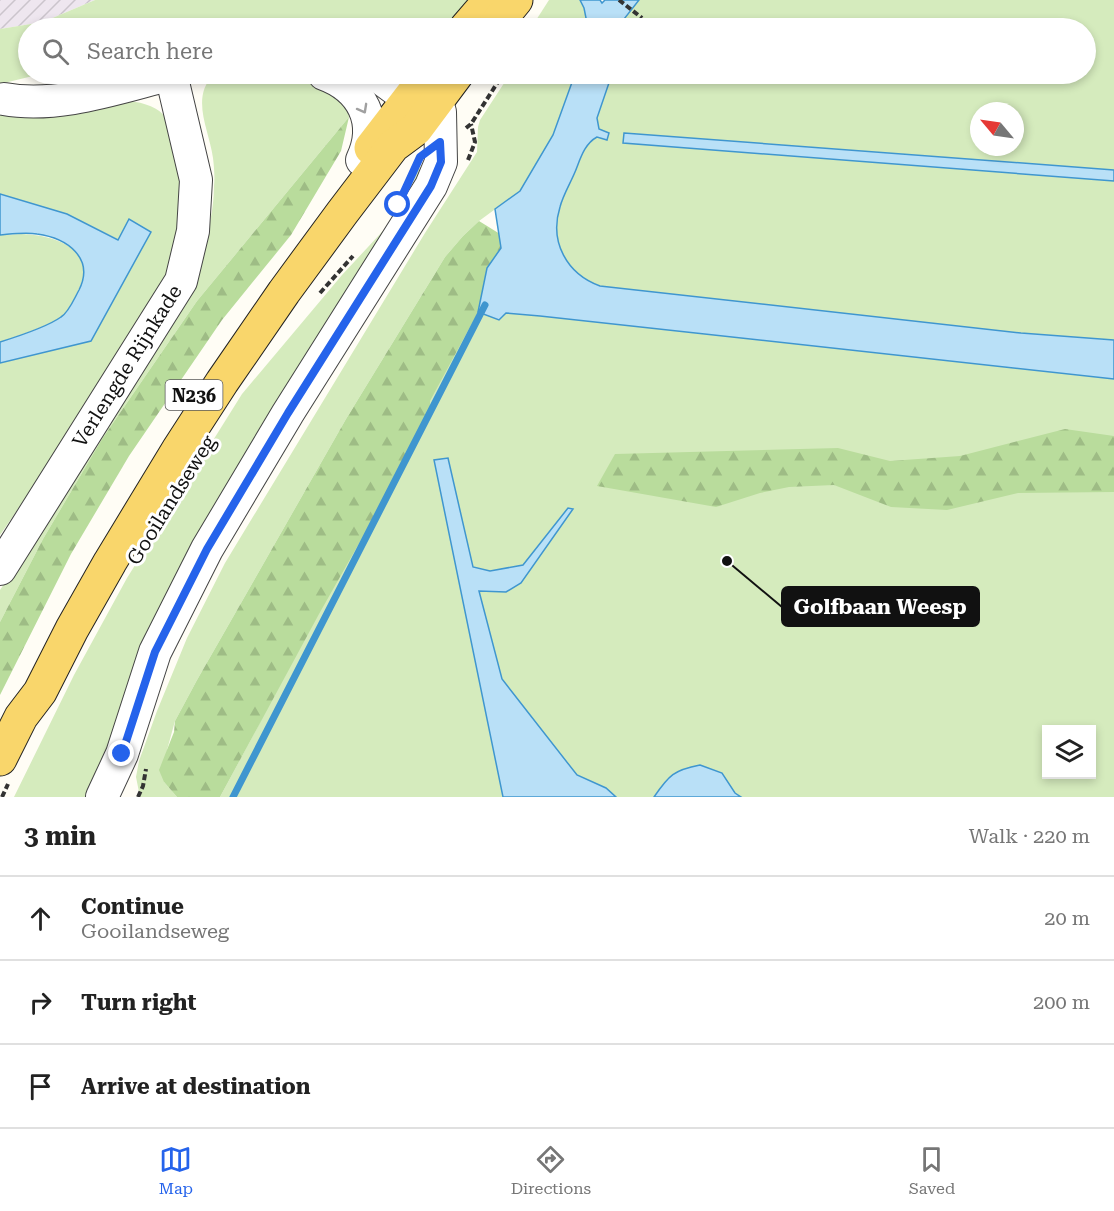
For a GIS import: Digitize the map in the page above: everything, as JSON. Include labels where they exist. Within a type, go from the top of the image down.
[{"type":"main road","points":[[475,18],[490,0]]},
{"type":"main road","points":[[501,18],[516,0]]},
{"type":"main road","name":"Gooilandseweg","points":[[6,768],[30,687],[106,535],[136,483],[288,254],[362,160],[424,91],[438,84]]},
{"type":"main road","name":"Gooilandseweg","points":[[21,717],[40,692],[110,562],[222,382],[284,292],[393,146],[416,129],[424,91]]},
{"type":"street","name":"Verlengde Rijnkade","points":[[2,100],[15,91],[48,84]]},
{"type":"street","name":"Verlengde Rijnkade","points":[[2,100],[18,102],[50,100],[129,84]]},
{"type":"street","name":"Verlengde Rijnkade","points":[[0,569],[181,281],[193,231],[196,180],[173,84]]},
{"type":"street","points":[[343,84],[361,103],[368,116],[369,139],[362,160]]},
{"type":"street","points":[[102,797],[122,754],[155,652],[207,549],[294,404],[431,186],[441,162],[440,112],[424,91],[404,84]]},
{"type":"path","points":[[619,0],[642,18]]},
{"type":"path","points":[[471,124],[497,84]]},
{"type":"path","points":[[314,302],[359,249]]},
{"type":"path","points":[[2,797],[6,768]]},
{"type":"shaded area","points":[[0,0],[95,0],[52,18],[18,18],[18,26],[0,29]]},
{"type":"green space","points":[[95,0],[477,0],[464,18],[52,18]]},
{"type":"green space","points":[[549,0],[580,0],[586,18],[537,18]]},
{"type":"green space","points":[[639,0],[1114,0],[1114,170],[625,133],[623,143],[1114,181],[1114,340],[1021,333],[600,286],[578,274],[570,265],[559,244],[557,232],[561,203],[583,153],[597,137],[607,139],[599,129],[597,118],[609,84],[1096,84],[1096,18],[625,18]]},
{"type":"green space","points":[[18,26],[18,80],[0,84],[0,29]]},
{"type":"green space","points":[[207,84],[325,84],[348,107],[349,117],[197,301],[102,439],[43,539],[0,622],[0,590],[201,260],[214,195],[213,158],[203,114],[203,93]]},
{"type":"green space","points":[[503,84],[571,84],[553,135],[520,191],[479,221],[445,257],[346,419],[197,680],[175,721],[167,750],[164,782],[177,797],[140,797],[136,777],[139,761],[187,638],[225,563],[425,233],[477,152],[480,120]]},
{"type":"green space","points":[[120,100],[146,104],[155,108],[169,121],[173,131],[182,197],[173,252],[167,273],[147,311],[0,535],[0,363],[91,341],[119,240],[67,214],[0,194],[0,115],[37,106]]},
{"type":"green space","points":[[349,117],[341,151],[291,235],[222,320],[129,456],[71,554],[0,695],[0,622],[43,539],[102,439],[197,301]]},
{"type":"green space","points":[[427,159],[427,174],[114,734],[87,797],[14,797],[74,675],[127,578],[242,394],[342,275],[394,219],[407,198],[418,170]]},
{"type":"green space","points":[[479,221],[500,234],[501,248],[487,268],[478,312],[430,401],[430,418],[319,614],[220,797],[177,797],[164,782],[159,770],[174,732],[175,721],[346,419],[445,257]]},
{"type":"green space","points":[[21,234],[47,237],[70,247],[78,255],[83,265],[83,277],[64,315],[44,326],[0,342],[0,235]]},
{"type":"green space","points":[[469,311],[540,316],[1114,379],[1114,797],[220,797]]},
{"type":"green space","points":[[1065,429],[1114,436],[1114,492],[1018,493],[947,510],[891,507],[834,485],[789,487],[760,493],[716,507],[597,486],[615,454],[838,448],[890,461],[960,456]]},
{"type":"water","points":[[580,0],[600,0],[602,3],[605,0],[639,0],[625,18],[586,18]]},
{"type":"water","points":[[571,84],[609,84],[597,118],[599,129],[609,133],[607,140],[597,137],[586,148],[563,198],[557,220],[559,244],[564,255],[578,274],[588,281],[600,286],[1021,333],[1114,340],[1114,379],[540,316],[506,313],[499,320],[478,312],[487,268],[501,248],[495,209],[520,191],[553,135]]},
{"type":"water","points":[[624,133],[1114,170],[1114,181],[623,143]]},
{"type":"water","points":[[0,194],[67,214],[118,240],[129,219],[151,232],[91,341],[0,363],[0,342],[48,324],[66,312],[79,290],[83,279],[83,268],[81,259],[68,245],[48,236],[32,233],[0,235]]},
{"type":"water","points":[[448,458],[473,567],[490,571],[523,565],[568,508],[573,509],[521,583],[506,592],[479,591],[502,679],[577,775],[606,788],[616,797],[503,797],[434,460]]},
{"type":"water","points":[[700,765],[722,773],[735,793],[741,797],[654,797],[673,775],[684,769]]},
{"type":"waterway","points":[[233,797],[485,305]]},
{"type":"place","name":"Golfbaan Weesp","points":[[727,561]]},
{"type":"route","points":[[122,754],[155,652],[169,622],[207,549],[288,413],[431,186],[441,162],[440,142],[420,157],[398,205]]}]
